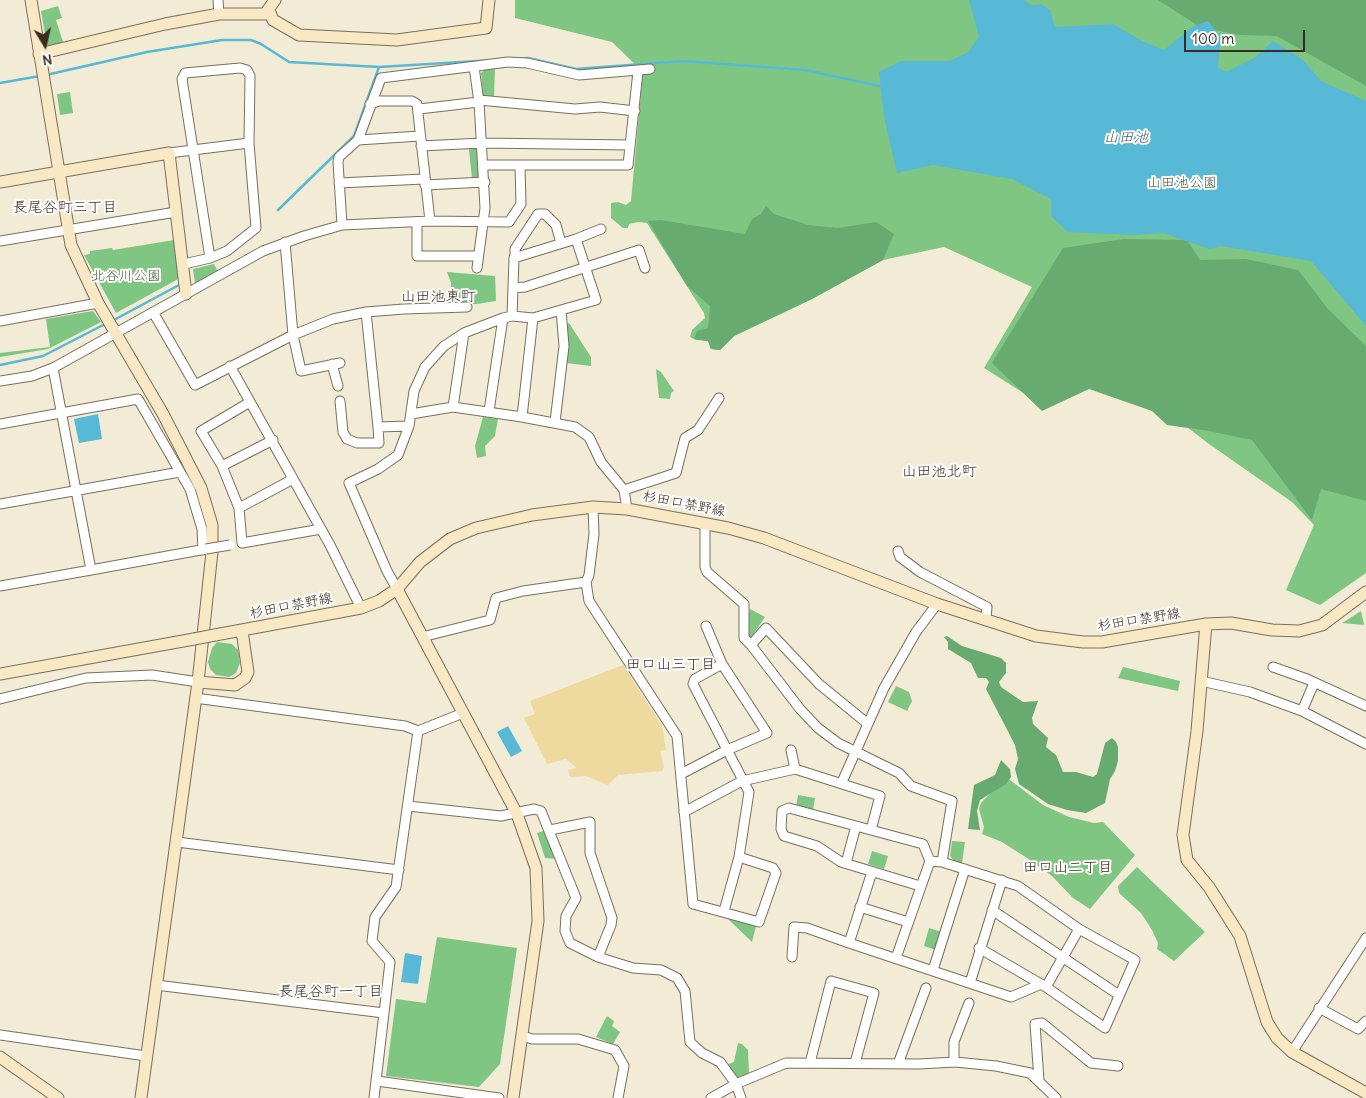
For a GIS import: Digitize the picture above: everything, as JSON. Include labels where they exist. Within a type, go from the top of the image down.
[{"type":"street","points":[[31,0],[58,173],[68,229],[77,261],[98,303],[163,414],[201,488],[212,525],[213,547],[198,682],[141,1098]]},
{"type":"street","points":[[218,0],[219,14]]},
{"type":"street","points":[[272,5],[273,20],[299,35],[397,40],[486,28],[489,0]]},
{"type":"street","points":[[39,54],[156,26],[219,14],[265,14],[272,5]]},
{"type":"street","points":[[342,225],[340,157],[358,140],[381,78],[508,62],[527,63],[579,74],[650,69]]},
{"type":"street","points":[[474,67],[479,101],[485,182],[485,208],[477,268]]},
{"type":"street","points":[[184,264],[210,258],[227,251],[256,228],[249,142],[250,76],[247,70],[240,68],[214,69],[186,74],[182,79],[210,258]]},
{"type":"street","points":[[483,165],[628,165],[638,71]]},
{"type":"street","points":[[370,104],[379,101],[412,101],[419,109],[420,136],[430,221]]},
{"type":"street","points":[[419,109],[479,101],[575,109],[600,107],[635,111]]},
{"type":"street","points":[[358,140],[420,136]]},
{"type":"street","points":[[0,182],[194,149],[249,142]]},
{"type":"street","points":[[421,146],[482,143],[630,145]]},
{"type":"street","points":[[170,153],[186,294]]},
{"type":"street","points":[[0,382],[32,376],[53,368],[113,326],[153,312],[263,251],[285,242],[342,225],[430,221],[509,222],[521,204],[520,166]]},
{"type":"street","points":[[340,183],[485,182]]},
{"type":"street","points":[[0,241],[176,212]]},
{"type":"street","points":[[512,316],[515,248],[538,214],[545,214],[556,225],[561,243]]},
{"type":"street","points":[[417,222],[417,256],[478,256]]},
{"type":"street","points":[[516,257],[602,229]]},
{"type":"street","points":[[513,1098],[538,921],[536,868],[517,814],[386,571],[349,483],[378,469],[398,455],[411,414],[412,397],[425,367],[444,346],[464,333],[503,318],[512,316],[533,318],[596,300],[576,239]]},
{"type":"street","points":[[285,242],[293,335],[301,371],[336,363],[338,386]]},
{"type":"street","points":[[513,288],[525,287],[639,250],[645,268]]},
{"type":"street","points":[[0,320],[98,303]]},
{"type":"street","points":[[153,312],[195,385],[293,335],[333,319],[366,312],[467,307]]},
{"type":"street","points":[[554,422],[564,346],[561,310]]},
{"type":"street","points":[[340,401],[343,432],[347,439],[357,443],[379,443],[366,312]]},
{"type":"street","points":[[489,411],[503,318]]},
{"type":"street","points":[[522,417],[533,318]]},
{"type":"street","points":[[453,407],[464,333]]},
{"type":"street","points":[[230,366],[273,440],[361,608]]},
{"type":"street","points":[[53,368],[91,570]]},
{"type":"street","points":[[624,490],[676,473],[685,438],[698,430],[719,398]]},
{"type":"street","points":[[0,424],[138,399],[190,489],[197,508],[205,549]]},
{"type":"street","points":[[242,543],[240,508],[222,466],[201,431],[250,402]]},
{"type":"street","points":[[411,414],[453,407],[489,411],[575,427],[589,438],[601,462],[624,490],[627,509]]},
{"type":"street","points":[[378,427],[408,426]]},
{"type":"street","points":[[222,466],[273,440]]},
{"type":"street","points":[[0,504],[180,472]]},
{"type":"street","points":[[240,508],[294,479]]},
{"type":"street","points":[[592,507],[594,534],[589,575],[586,582],[589,601],[677,736],[693,904],[759,922],[776,873],[773,868],[739,857]]},
{"type":"street","name":"杉田口禁野線","points":[[0,674],[361,608],[379,602],[397,589],[420,562],[450,539],[476,528],[532,515],[592,507],[627,509],[705,522],[764,538],[937,604],[1036,636],[1083,642],[1102,642],[1206,624],[1231,624],[1272,630],[1299,631],[1322,625],[1366,595]]},
{"type":"street","points":[[705,522],[704,567],[707,572],[744,604],[744,638],[800,709],[818,728],[855,752],[900,773],[911,786],[952,801],[942,862]]},
{"type":"street","points":[[0,586],[321,529]]},
{"type":"street","points":[[898,551],[900,557],[920,572],[987,608],[986,619]]},
{"type":"street","points":[[422,637],[490,620],[496,598],[523,591],[586,582]]},
{"type":"street","points":[[842,782],[884,688],[916,632],[937,604]]},
{"type":"street","points":[[1206,624],[1183,835],[1187,860],[1209,887],[1240,936],[1267,1022],[1277,1038],[1292,1052],[1366,1093]]},
{"type":"street","points":[[681,774],[727,750],[767,733],[722,664],[706,626]]},
{"type":"street","points":[[751,645],[766,628],[819,684],[868,724]]},
{"type":"street","points":[[0,699],[86,678],[152,675],[235,685],[245,678],[248,672],[242,631]]},
{"type":"street","points":[[722,664],[695,679],[693,684],[742,781],[750,792],[739,857],[724,911]]},
{"type":"street","points":[[1273,667],[1366,706]]},
{"type":"street","points":[[1201,681],[1250,692],[1302,711],[1366,744]]},
{"type":"street","points":[[1302,711],[1314,684]]},
{"type":"street","points":[[195,698],[405,726],[418,731],[463,713]]},
{"type":"street","points":[[374,1098],[390,962],[372,941],[375,917],[396,887],[418,731]]},
{"type":"street","points":[[791,750],[795,769]]},
{"type":"street","points":[[684,812],[742,781],[795,769],[842,782],[880,796],[871,830]]},
{"type":"street","points":[[408,806],[501,816],[534,809],[541,811],[576,898],[566,916],[565,931],[570,943],[598,957],[633,968],[660,970],[677,978],[685,991],[690,1042],[702,1053],[720,1062],[736,1084],[741,1098]]},
{"type":"street","points":[[896,958],[930,860],[923,844],[789,808],[782,811],[780,829],[784,836],[817,846],[846,863],[920,886]]},
{"type":"street","points":[[550,830],[590,822],[590,853],[612,918],[598,957]]},
{"type":"street","points":[[846,863],[856,826]]},
{"type":"street","points":[[177,842],[399,870]]},
{"type":"street","points":[[930,860],[1018,886],[1079,928],[1135,960],[1105,1028],[1043,986],[980,948]]},
{"type":"street","points":[[933,970],[965,869]]},
{"type":"street","points":[[848,943],[872,872]]},
{"type":"street","points":[[970,983],[1002,880]]},
{"type":"street","points":[[860,907],[908,922]]},
{"type":"street","points":[[992,910],[1119,995]]},
{"type":"street","points":[[792,957],[794,927],[807,928],[1012,997],[1043,986],[1063,958],[1079,928]]},
{"type":"street","points":[[1292,1052],[1366,939]]},
{"type":"street","points":[[810,1063],[831,981],[874,993],[856,1063]]},
{"type":"street","points":[[156,985],[384,1013]]},
{"type":"street","points":[[898,1064],[926,988]]},
{"type":"street","points":[[954,1062],[954,1042],[969,1003]]},
{"type":"street","points":[[1320,1008],[1358,1028],[1366,1021]]},
{"type":"street","points":[[1039,1080],[1034,1024],[1042,1023],[1091,1063],[1118,1066]]},
{"type":"street","points":[[0,1035],[146,1056]]},
{"type":"street","points":[[523,1036],[532,1039],[578,1039],[615,1050],[624,1066],[618,1098]]},
{"type":"street","points":[[0,1057],[58,1098]]},
{"type":"street","points":[[711,1098],[736,1084],[786,1063],[898,1064],[954,1062],[996,1066],[1030,1073],[1056,1098]]},
{"type":"street","points":[[377,1081],[500,1098]]},
{"type":"green space","name":"山田池公園","points":[[515,0],[1366,0],[1366,573],[1320,605],[1286,590],[1314,525],[1292,502],[1209,444],[1157,404],[1088,383],[1044,406],[984,368],[1032,287],[944,247],[883,260],[812,299],[734,336],[720,350],[711,349],[708,341],[696,340],[690,337],[692,330],[705,318],[704,313],[647,223],[638,222],[629,224],[628,228],[623,228],[611,218],[611,203],[618,202],[626,205],[631,201],[643,72],[612,42],[515,18]]},
{"type":"green space","points":[[1158,0],[1366,0],[1366,86],[1277,36],[1239,35],[1200,27]]},
{"type":"green space","points":[[58,6],[62,18],[56,20],[63,42],[47,46],[41,11]]},
{"type":"green space","points":[[495,68],[494,97],[483,97],[481,73],[484,70]]},
{"type":"green space","points":[[70,92],[73,113],[60,115],[57,94]]},
{"type":"green space","points":[[475,148],[480,152],[482,174],[477,179],[472,179],[469,149]]},
{"type":"green space","points":[[766,206],[774,214],[808,225],[838,228],[876,222],[894,234],[883,260],[812,299],[734,336],[720,350],[711,349],[708,341],[694,339],[697,331],[708,328],[710,306],[687,286],[648,221],[661,220],[745,234],[752,219],[761,214]]},
{"type":"green space","points":[[1124,239],[1187,240],[1200,260],[1246,259],[1298,270],[1328,309],[1366,346],[1366,501],[1321,489],[1312,520],[1252,440],[1167,425],[1152,411],[1089,389],[1042,411],[992,363],[1063,248]]},
{"type":"green space","name":"北谷川公園","points":[[174,240],[180,278],[116,313],[84,255],[90,254],[90,251],[112,248],[113,250]]},
{"type":"green space","points":[[214,264],[218,272],[198,285],[195,283],[193,269]]},
{"type":"green space","points":[[447,272],[495,276],[496,301],[477,304],[450,304],[451,283]]},
{"type":"green space","points":[[93,311],[101,322],[48,349],[0,357],[0,353],[50,347],[46,319]]},
{"type":"green space","points":[[569,323],[591,357],[591,366],[566,363],[569,345],[566,325]]},
{"type":"green space","points":[[656,369],[661,372],[674,391],[671,393],[670,399],[659,398]]},
{"type":"green space","points":[[483,417],[498,419],[495,436],[485,446],[486,456],[477,458],[475,446]]},
{"type":"green space","points":[[750,609],[765,617],[750,639],[745,636]]},
{"type":"green space","points":[[1361,611],[1364,625],[1342,623]]},
{"type":"green space","points":[[947,636],[962,646],[1001,658],[1006,663],[1006,673],[999,682],[1001,687],[1023,702],[1038,701],[1032,718],[1033,724],[1048,738],[1046,747],[1056,755],[1063,772],[1076,772],[1093,777],[1097,774],[1105,743],[1112,738],[1116,742],[1118,761],[1110,779],[1105,803],[1086,813],[1067,810],[1048,804],[1019,784],[1015,769],[1018,759],[1015,745],[986,689],[989,682],[986,678],[978,678],[971,663],[948,649],[948,642],[944,637]]},
{"type":"green space","points":[[217,642],[232,644],[238,650],[240,663],[236,673],[229,677],[216,675],[210,669],[208,662],[212,648]]},
{"type":"green space","points":[[1123,667],[1180,681],[1178,691],[1118,678]]},
{"type":"green space","points":[[896,686],[909,692],[912,701],[907,711],[888,702]]},
{"type":"green space","points":[[1001,760],[1010,769],[1011,777],[1006,784],[980,800],[977,811],[980,830],[968,829],[974,785],[995,775]]},
{"type":"green space","points":[[1006,777],[1043,805],[1069,817],[1094,823],[1103,822],[1135,855],[1090,909],[1073,898],[1052,876],[1027,858],[1002,842],[982,834],[984,827],[979,809],[981,803]]},
{"type":"green space","points":[[798,795],[815,798],[813,810],[796,807]]},
{"type":"green space","points":[[547,830],[558,859],[545,858],[537,833]]},
{"type":"green space","points":[[952,841],[965,842],[962,863],[955,862],[950,856]]},
{"type":"green space","points":[[872,851],[888,856],[884,869],[868,864]]},
{"type":"green space","points":[[1137,867],[1205,932],[1174,961],[1157,949],[1158,943],[1141,913],[1119,893],[1118,886]]},
{"type":"green space","points":[[727,918],[756,926],[752,942]]},
{"type":"green space","points":[[929,928],[942,932],[936,950],[924,946]]},
{"type":"green space","points":[[437,937],[517,948],[500,1064],[479,1087],[386,1076],[396,999],[426,1003]]},
{"type":"green space","points":[[607,1016],[614,1021],[612,1026],[620,1032],[613,1044],[596,1037]]},
{"type":"green space","points":[[738,1043],[748,1050],[749,1074],[737,1080],[726,1065],[734,1062]]},
{"type":"sand","points":[[623,665],[662,726],[666,750],[660,751],[664,767],[662,771],[618,775],[608,785],[586,776],[570,777],[568,770],[577,768],[566,759],[547,764],[524,718],[535,714],[530,701]]},
{"type":"water","name":"山田池","points":[[969,0],[1024,0],[1031,5],[1041,4],[1050,10],[1055,27],[1113,24],[1142,41],[1164,50],[1192,27],[1208,21],[1221,37],[1218,67],[1226,72],[1256,57],[1273,41],[1303,60],[1321,81],[1366,101],[1366,326],[1311,261],[1221,246],[1210,249],[1163,233],[1132,235],[1068,232],[1051,216],[1051,199],[1012,179],[933,165],[897,173],[884,117],[879,72],[901,61],[950,61],[968,52],[979,37]]},
{"type":"water","points":[[98,414],[102,439],[79,443],[74,419]]},
{"type":"water","points":[[508,726],[522,751],[511,757],[497,732]]},
{"type":"water","points":[[405,953],[422,956],[418,984],[401,982]]},
{"type":"waterway","points":[[46,75],[147,52],[222,40],[251,40],[261,44],[289,62],[379,67],[528,58],[576,69],[683,61],[805,70],[884,87]]},
{"type":"waterway","points":[[278,210],[354,136],[379,67]]},
{"type":"waterway","points":[[0,83],[40,76]]},
{"type":"waterway","points":[[112,321],[179,285]]},
{"type":"waterway","points":[[0,365],[43,356],[107,323]]},
{"type":"district","name":"長尾谷町三丁目","points":[[65,208]]},
{"type":"district","name":"山田池東町","points":[[438,297]]},
{"type":"district","name":"山田池北町","points":[[939,472]]},
{"type":"district","name":"田口山三丁目","points":[[671,665]]},
{"type":"district","name":"田口山二丁目","points":[[1068,868]]},
{"type":"district","name":"長尾谷町一丁目","points":[[331,992]]}]
